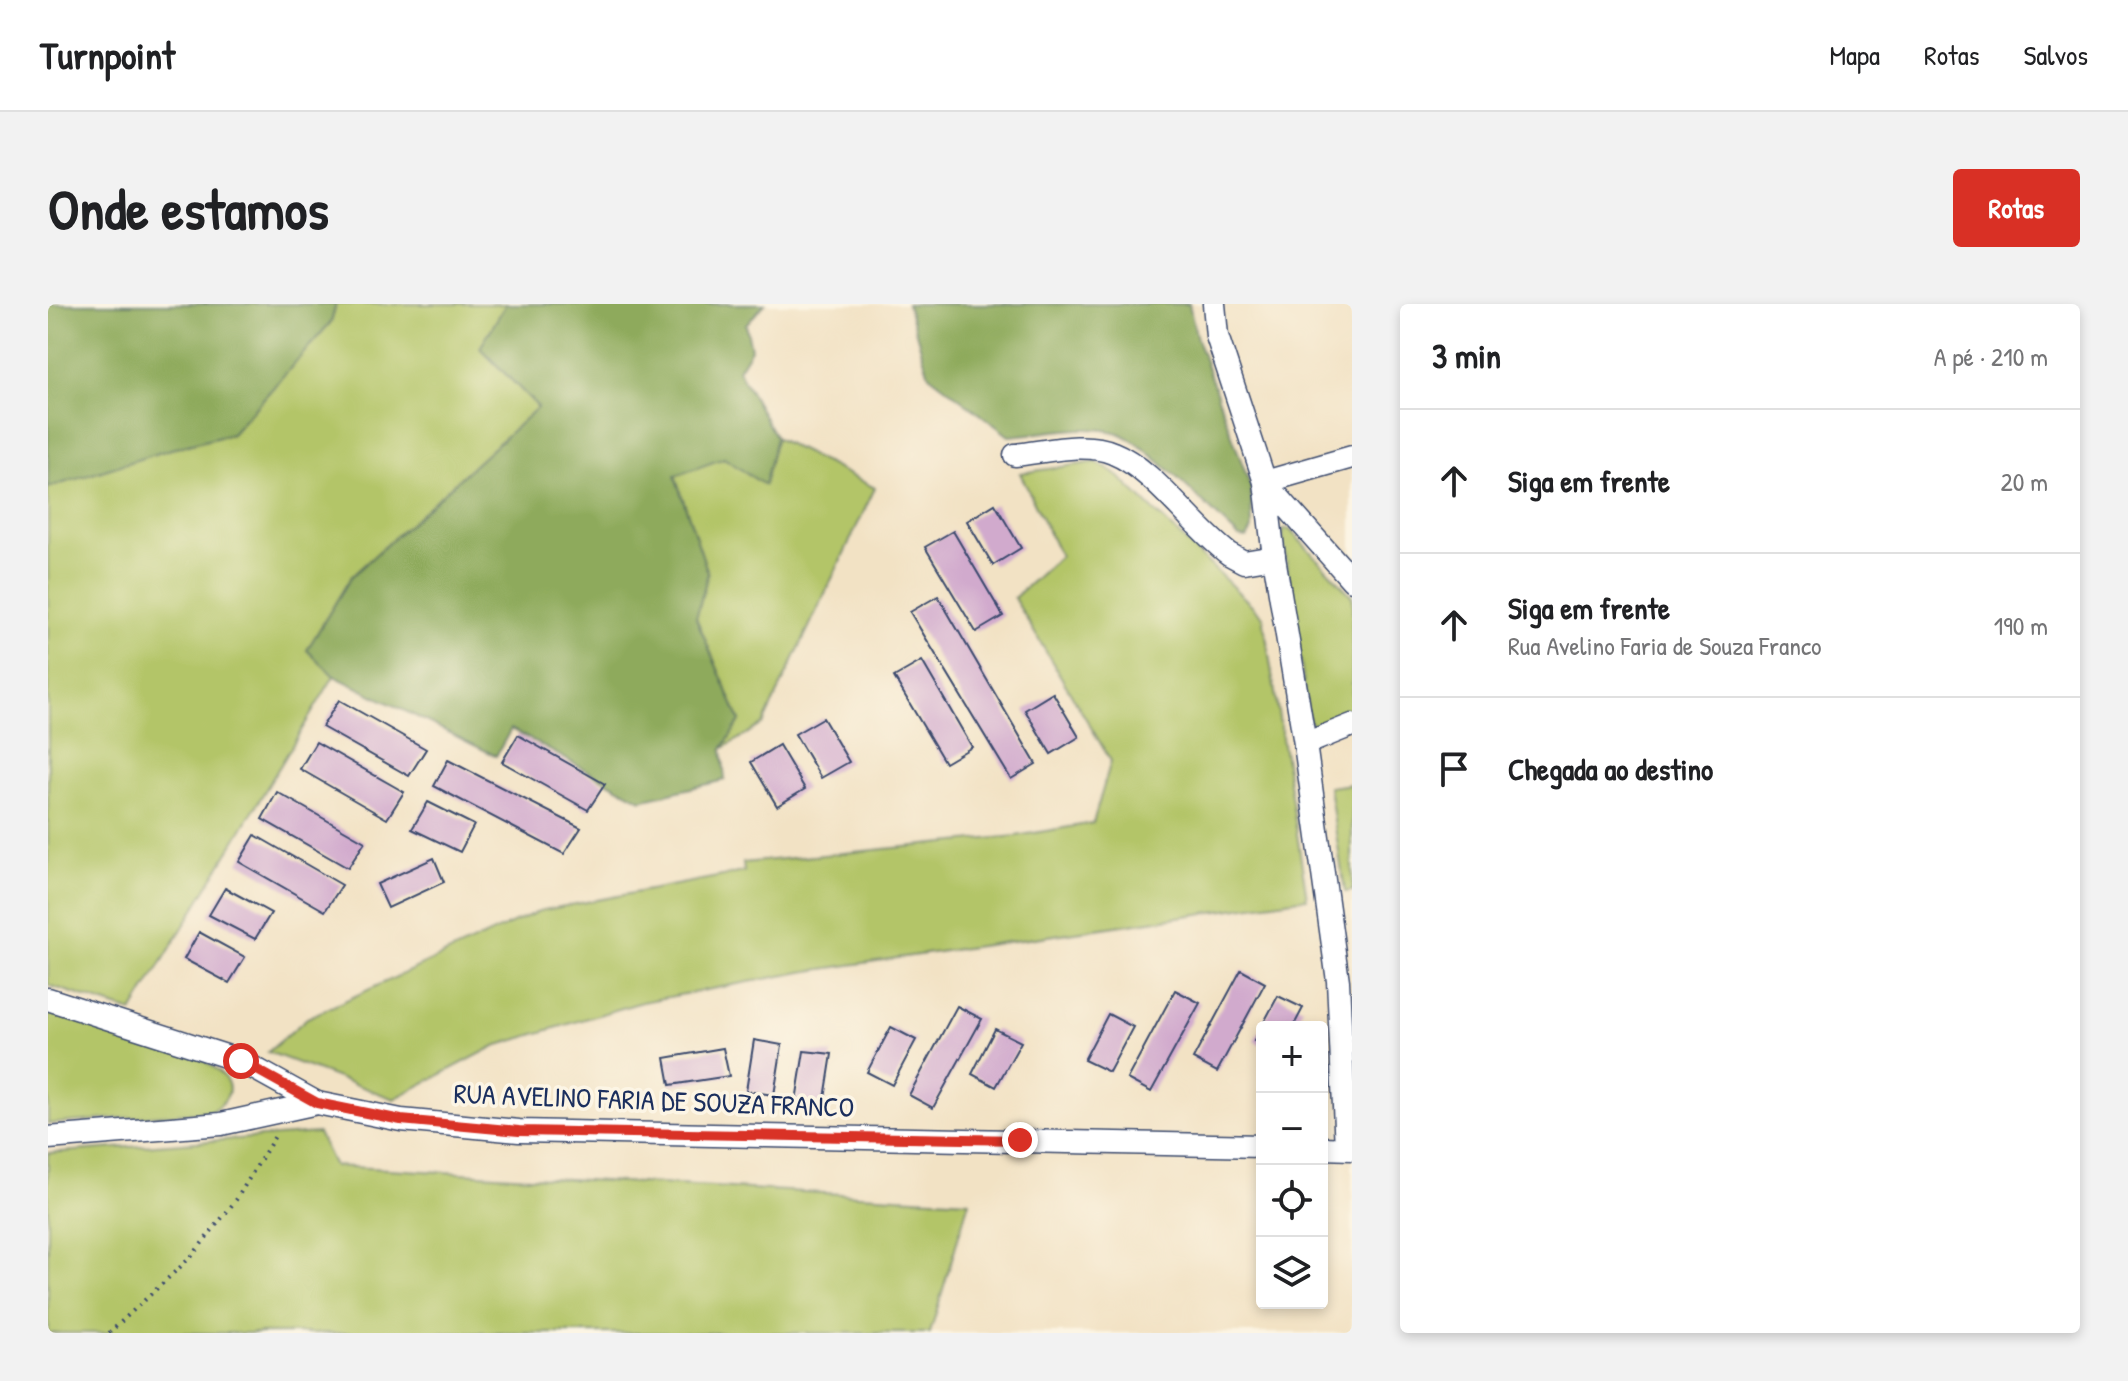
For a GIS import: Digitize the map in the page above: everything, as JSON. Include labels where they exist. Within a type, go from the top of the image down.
[{"type":"street","points":[[1214,304],[1217,336],[1265,482],[1274,557],[1342,947],[1338,981],[1349,1148],[1328,1148]]},
{"type":"street","points":[[1015,455],[1084,448],[1112,452],[1132,464],[1229,554],[1244,562],[1274,557]]},
{"type":"street","points":[[1265,482],[1352,457]]},
{"type":"street","points":[[1265,482],[1352,580]]},
{"type":"street","points":[[1305,744],[1352,725]]},
{"type":"street","points":[[48,999],[241,1061],[317,1103]]},
{"type":"street","name":"RUA AVELINO FARIA DE SOUZA FRANCO","points":[[48,1138],[221,1124],[317,1103],[401,1120],[519,1131],[1256,1146]]},
{"type":"path","points":[[109,1333],[192,1256],[236,1200],[290,1109]]},
{"type":"green space","points":[[48,304],[336,304],[331,322],[232,434],[171,449],[48,488]]},
{"type":"green space","points":[[336,304],[506,304],[480,348],[538,407],[351,577],[307,650],[334,676],[132,1012],[48,985],[48,488],[167,450],[232,434],[331,322]]},
{"type":"green space","points":[[506,304],[765,304],[746,324],[751,349],[738,370],[776,438],[764,485],[724,458],[675,476],[708,573],[696,618],[740,721],[722,749],[725,780],[641,800],[511,729],[496,756],[334,676],[307,650],[351,577],[538,407],[480,348]]},
{"type":"green space","points":[[907,304],[1189,304],[1197,339],[1251,488],[1252,529],[1247,538],[1239,537],[1178,478],[1127,437],[1103,430],[1076,429],[1009,436],[929,375]]},
{"type":"green space","points":[[776,438],[875,488],[763,724],[722,749],[740,721],[696,618],[708,573],[675,475],[724,458],[764,485]]},
{"type":"green space","points":[[1096,462],[1117,475],[1263,616],[1307,898],[802,972],[642,1002],[495,1046],[394,1099],[268,1052],[307,1018],[539,911],[744,872],[743,863],[1016,836],[1093,823],[1111,761],[1014,598],[1060,556],[1020,473]]},
{"type":"green space","points":[[1290,530],[1352,596],[1352,709],[1314,727],[1309,721],[1282,531]]},
{"type":"green space","points":[[1352,784],[1352,891],[1345,892],[1329,787]]},
{"type":"green space","points":[[48,1010],[198,1057],[222,1074],[229,1088],[228,1095],[212,1111],[48,1124]]},
{"type":"green space","points":[[318,1133],[334,1166],[969,1201],[930,1333],[48,1333],[48,1153]]},
{"type":"building","points":[[995,504],[1021,548],[993,565],[967,521]]},
{"type":"building","points":[[953,531],[1003,616],[976,632],[925,547]]},
{"type":"building","points":[[938,596],[1036,764],[1011,779],[910,612]]},
{"type":"building","points":[[922,661],[972,747],[945,763],[894,677]]},
{"type":"building","points":[[1053,693],[1079,737],[1051,754],[1025,710]]},
{"type":"building","points":[[339,700],[426,749],[409,776],[322,727]]},
{"type":"building","points":[[823,718],[849,762],[821,778],[795,734]]},
{"type":"building","points":[[518,735],[605,784],[588,810],[502,762]]},
{"type":"building","points":[[316,742],[404,792],[387,819],[300,769]]},
{"type":"building","points":[[779,745],[805,789],[777,806],[751,762]]},
{"type":"building","points":[[448,760],[581,828],[564,854],[434,786]]},
{"type":"building","points":[[277,792],[365,842],[348,868],[262,819]]},
{"type":"building","points":[[428,802],[474,825],[460,852],[412,829]]},
{"type":"building","points":[[255,835],[342,885],[325,911],[239,862]]},
{"type":"building","points":[[434,858],[444,882],[388,908],[377,884]]},
{"type":"building","points":[[225,888],[271,913],[255,939],[209,915]]},
{"type":"building","points":[[199,932],[245,957],[229,983],[184,959]]},
{"type":"building","points":[[1241,970],[1265,983],[1217,1072],[1193,1059]]},
{"type":"building","points":[[1175,990],[1200,1003],[1151,1092],[1127,1079]]},
{"type":"building","points":[[1278,996],[1303,1008],[1296,1021],[1265,1021]]},
{"type":"building","points":[[957,1006],[982,1019],[933,1108],[909,1095]]},
{"type":"building","points":[[1108,1014],[1133,1027],[1109,1072],[1084,1060]]},
{"type":"building","points":[[891,1027],[916,1040],[892,1085],[867,1072]]},
{"type":"building","points":[[995,1029],[1021,1042],[996,1087],[972,1074]]},
{"type":"building","points":[[754,1040],[782,1045],[774,1095],[746,1091]]},
{"type":"building","points":[[723,1048],[729,1076],[670,1085],[665,1058]]},
{"type":"building","points":[[804,1051],[832,1054],[824,1105],[796,1101]]},
{"type":"route","points":[[241,1061],[317,1103],[401,1120],[519,1131],[1020,1140]]}]
